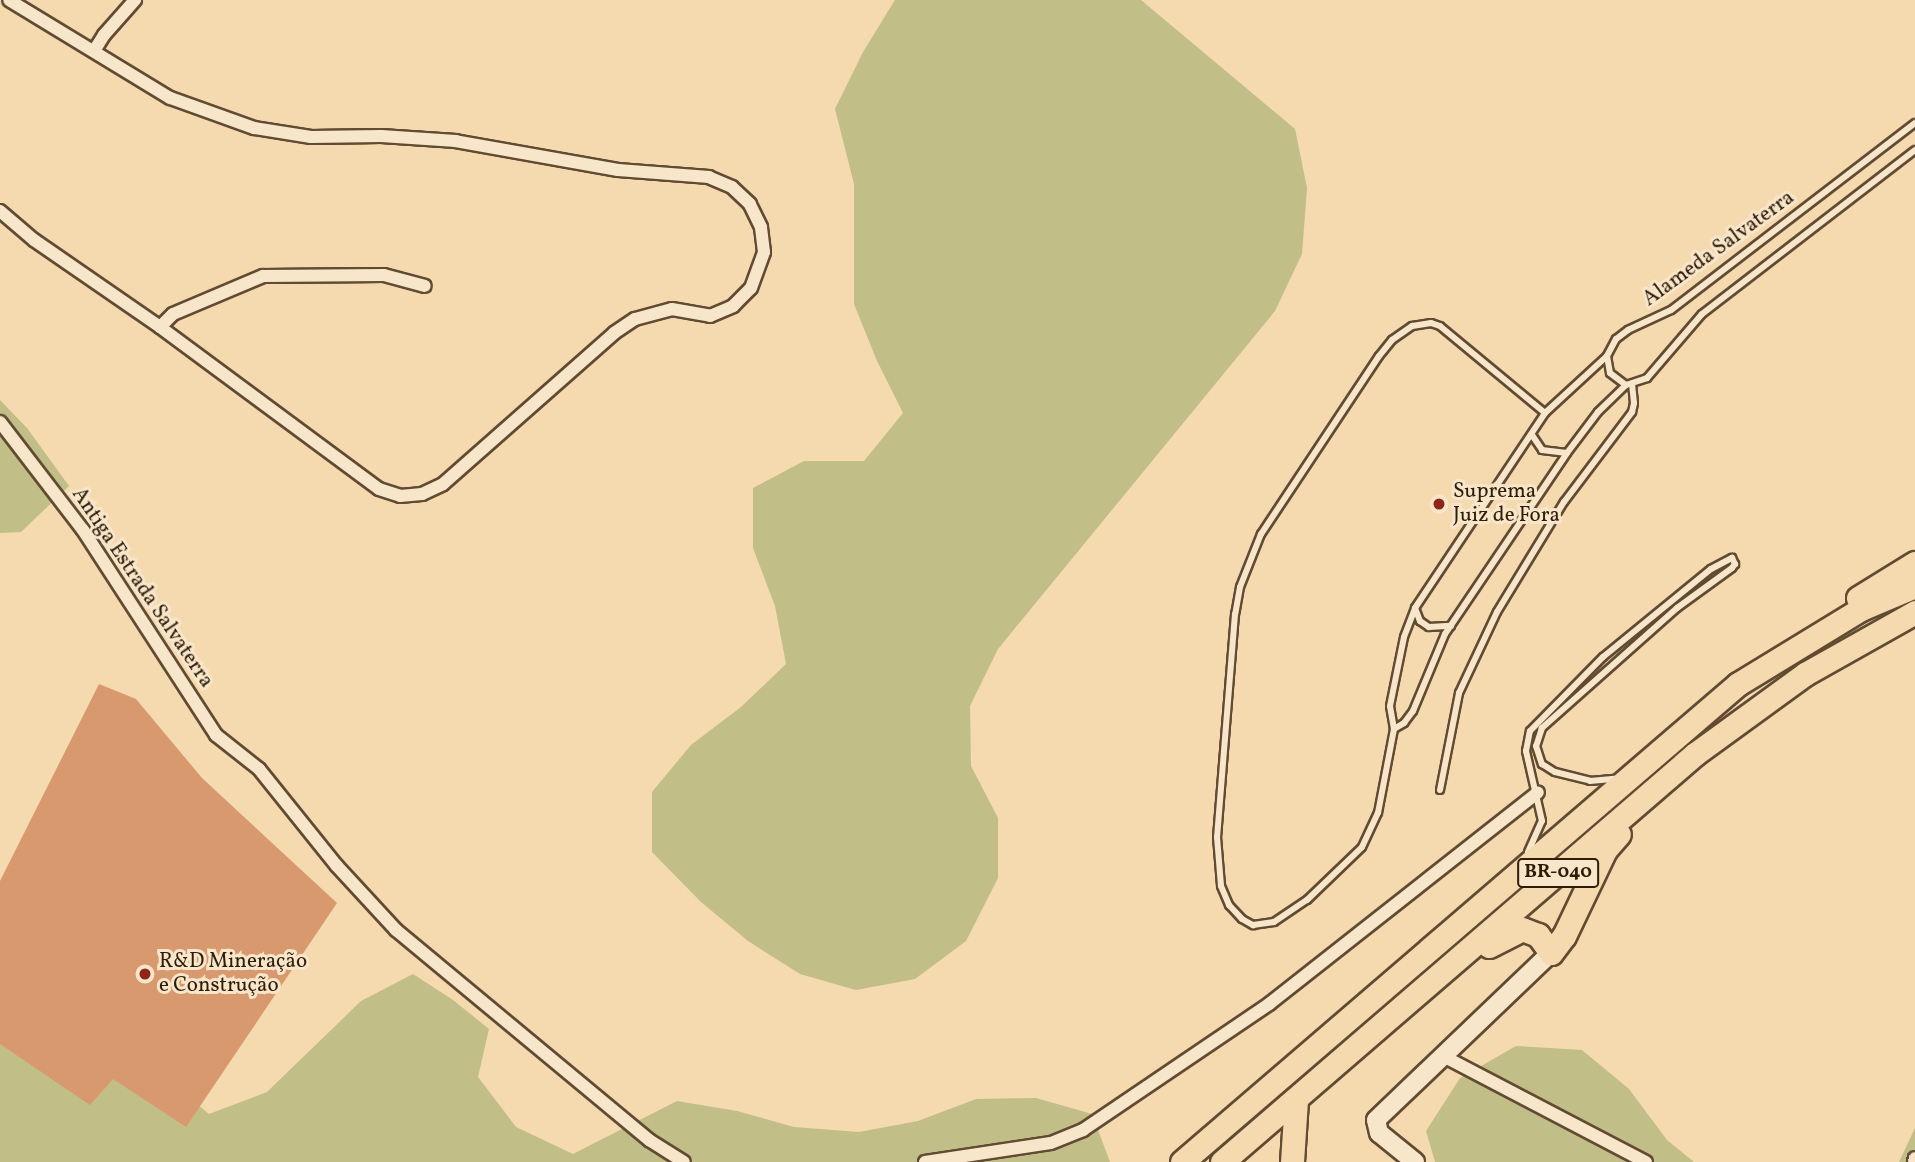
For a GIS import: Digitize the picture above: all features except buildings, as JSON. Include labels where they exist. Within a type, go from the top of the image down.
[{"type":"highway","points":[[1785,653],[1851,603],[1915,563]]},
{"type":"highway","name":"BR-040","points":[[1182,1162],[1738,684],[1861,609],[1915,586]]},
{"type":"highway","name":"BR-040","points":[[1222,1162],[1695,754],[1805,674],[1915,612]]},
{"type":"highway","points":[[1396,1014],[1511,933],[1530,930],[1545,942],[1551,953],[1564,936],[1605,850],[1695,754]]},
{"type":"highway","points":[[1292,1162],[1296,1100]]},
{"type":"street","points":[[0,211],[34,240],[160,327],[379,489],[410,496],[443,484],[614,333],[635,318],[672,309],[710,316],[733,306],[757,276],[764,239],[757,215],[742,195],[709,177],[618,170],[456,141],[381,135],[311,137],[263,130],[226,120],[170,98],[9,0]]},
{"type":"street","points":[[94,51],[104,34],[135,0]]},
{"type":"street","points":[[160,327],[173,314],[263,276],[384,275],[425,286]]},
{"type":"street","name":"Antiga Estrada Salvaterra","points":[[0,422],[83,530],[216,736],[258,769],[337,866],[396,930],[649,1140],[684,1162]]},
{"type":"street","points":[[925,1162],[1051,1143],[1083,1130],[1269,1004],[1538,792]]},
{"type":"street","points":[[1415,1162],[1379,1133],[1375,1124],[1379,1116],[1551,953]]},
{"type":"street","points":[[1443,1056],[1646,1162]]},
{"type":"lane","name":"Alameda Salvaterra","points":[[1545,413],[1440,326],[1431,323],[1412,326],[1392,340],[1379,356],[1261,534],[1240,587],[1235,614],[1217,837],[1221,886],[1229,905],[1242,919],[1254,925],[1274,922],[1307,900],[1362,847],[1378,813],[1394,729],[1390,706],[1404,638],[1415,608],[1545,413],[1607,356],[1613,343],[1628,330],[1671,310],[1915,124]]},
{"type":"lane","name":"Alameda Salvaterra","points":[[1394,729],[1413,711],[1451,626],[1567,453],[1598,412],[1629,385],[1647,378],[1702,314],[1915,150]]},
{"type":"lane","points":[[1440,790],[1459,693],[1497,612],[1564,502],[1632,412],[1634,403],[1629,385],[1610,373],[1607,356]]},
{"type":"lane","points":[[1532,435],[1542,450],[1567,453]]},
{"type":"lane","points":[[1507,885],[1540,830],[1542,812],[1526,745],[1530,731],[1602,657],[1654,613],[1725,559],[1733,560],[1732,568],[1676,608],[1553,716],[1537,737],[1536,746],[1542,765],[1555,772],[1590,781],[1628,776]]},
{"type":"lane","points":[[1415,608],[1420,621],[1429,627],[1451,626]]},
{"type":"lane","points":[[1533,774],[1542,765]]},
{"type":"shaded area","points":[[895,0],[1141,0],[1295,129],[1307,188],[1302,254],[1275,311],[998,649],[970,706],[971,766],[998,818],[998,878],[966,941],[915,979],[856,990],[800,974],[748,941],[701,902],[652,852],[652,792],[691,745],[741,707],[786,664],[775,606],[753,548],[753,488],[804,461],[864,461],[903,413],[877,361],[854,304],[854,184],[835,109],[863,52]]},
{"type":"shaded area","points":[[0,400],[27,428],[69,486],[21,532],[0,533]]},
{"type":"shaded area","points":[[0,901],[114,1036],[209,1114],[267,1092],[361,1001],[413,974],[453,1000],[489,1029],[478,1077],[516,1127],[573,1154],[677,1101],[737,1111],[794,1127],[859,1132],[918,1121],[976,1099],[1036,1098],[1092,1114],[1110,1162],[0,1162]]},
{"type":"shaded area","points":[[1516,1046],[1582,1050],[1629,1089],[1667,1140],[1694,1162],[1435,1162],[1426,1131],[1460,1078]]},
{"type":"shaded area","points":[[1915,1128],[1915,1162],[1899,1162]]},
{"type":"place","name":"Suprema Juiz de Fora","points":[[1439,504]]},
{"type":"place","name":"R&D Mineração e Construção","points":[[145,974]]}]
